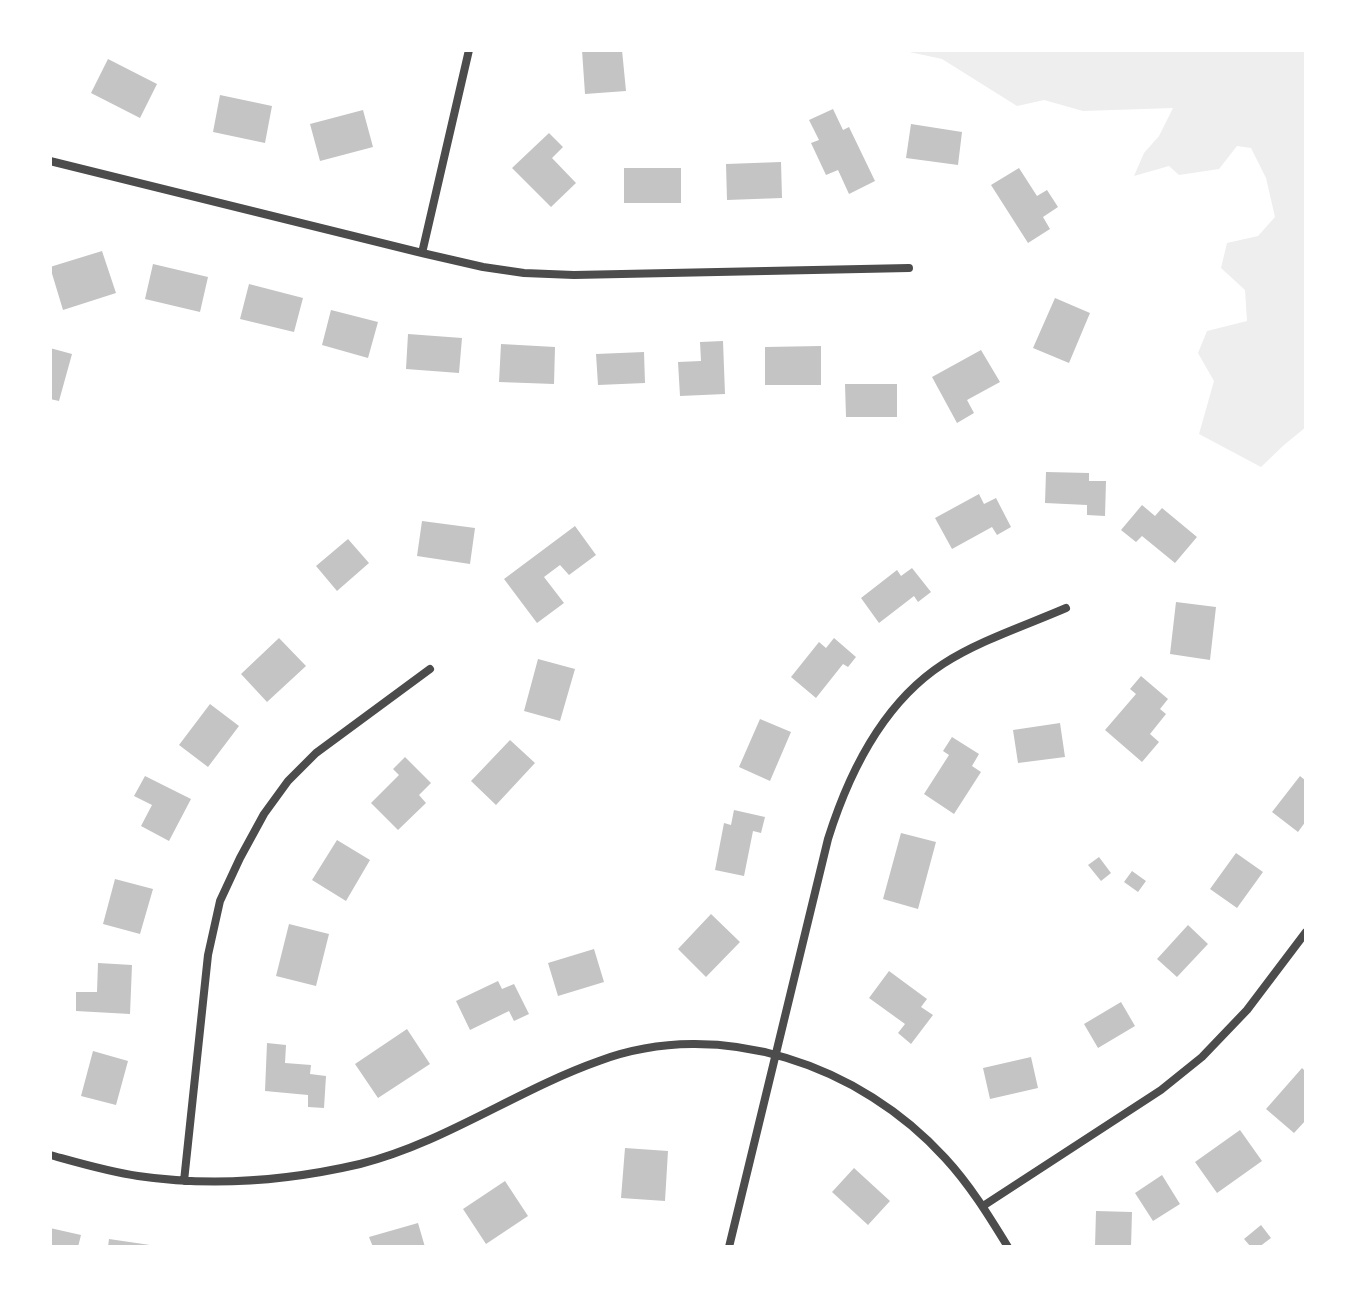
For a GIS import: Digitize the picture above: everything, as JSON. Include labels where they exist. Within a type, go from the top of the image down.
[{"type":"street","points":[[422,253],[469,50]]},
{"type":"street","points":[[50,161],[422,253],[524,273],[909,268]]},
{"type":"street","points":[[729,1247],[828,839],[843,794],[865,749],[907,695],[943,664],[965,651],[1066,608]]},
{"type":"street","points":[[184,1181],[208,955],[220,901],[240,858],[264,814],[288,781],[316,753],[430,669]]},
{"type":"street","points":[[983,1206],[1161,1090],[1202,1057],[1247,1010],[1306,932]]},
{"type":"street","points":[[50,1155],[135,1176],[184,1181],[244,1182],[304,1175],[363,1163],[429,1140],[600,1060],[644,1049],[726,1046],[776,1055],[815,1067],[865,1093],[907,1123],[945,1158],[983,1206],[1008,1247]]},
{"type":"shaded area","points":[[884,50],[1306,50],[1306,427],[1261,467],[1199,434],[1214,381],[1198,353],[1207,331],[1247,321],[1245,290],[1221,268],[1227,243],[1258,236],[1275,217],[1266,178],[1251,148],[1237,146],[1219,169],[1179,175],[1169,166],[1134,176],[1144,153],[1159,136],[1173,108],[1083,111],[1044,100],[1017,106],[942,59]]},
{"type":"building","points":[[582,50],[622,50],[626,91],[585,94]]},
{"type":"building","points":[[108,59],[157,84],[140,118],[91,93]]},
{"type":"building","points":[[220,95],[272,106],[265,143],[213,132]]},
{"type":"building","points":[[833,109],[843,130],[849,127],[875,181],[849,194],[838,170],[826,175],[811,143],[819,140],[809,120]]},
{"type":"building","points":[[363,110],[373,147],[320,161],[310,124]]},
{"type":"building","points":[[911,124],[962,132],[958,165],[906,158]]},
{"type":"building","points":[[549,133],[563,147],[552,158],[576,183],[551,207],[512,168]]},
{"type":"building","points":[[781,162],[782,198],[727,200],[726,164]]},
{"type":"building","points":[[624,168],[681,168],[681,203],[624,203]]},
{"type":"building","points":[[1019,168],[1037,196],[1047,190],[1058,207],[1043,217],[1050,229],[1028,243],[991,185]]},
{"type":"building","points":[[102,251],[116,293],[63,310],[50,267]]},
{"type":"building","points":[[153,264],[208,277],[200,312],[145,299]]},
{"type":"building","points":[[249,284],[303,298],[294,332],[240,319]]},
{"type":"building","points":[[1055,298],[1090,313],[1069,363],[1033,348]]},
{"type":"building","points":[[331,310],[378,322],[368,358],[322,345]]},
{"type":"building","points":[[408,334],[462,338],[459,373],[406,369]]},
{"type":"building","points":[[723,341],[725,394],[680,396],[678,362],[701,361],[700,342]]},
{"type":"building","points":[[501,344],[555,347],[554,384],[499,382]]},
{"type":"building","points":[[821,346],[821,385],[765,385],[765,347]]},
{"type":"building","points":[[50,348],[72,354],[59,401],[50,399]]},
{"type":"building","points":[[981,350],[1000,382],[967,400],[974,413],[957,423],[932,377]]},
{"type":"building","points":[[644,352],[645,383],[598,385],[596,354]]},
{"type":"building","points":[[845,384],[897,384],[897,417],[846,417]]},
{"type":"building","points":[[1046,472],[1089,473],[1089,481],[1106,481],[1105,516],[1087,515],[1087,505],[1045,503]]},
{"type":"building","points":[[979,494],[984,504],[996,498],[1011,527],[997,535],[992,527],[952,549],[935,518]]},
{"type":"building","points":[[1142,505],[1155,516],[1162,508],[1197,537],[1175,563],[1142,536],[1136,542],[1121,530]]},
{"type":"building","points":[[422,521],[475,528],[470,564],[417,556]]},
{"type":"building","points":[[575,526],[596,555],[569,575],[560,565],[544,577],[564,603],[537,623],[504,579]]},
{"type":"building","points":[[348,539],[369,563],[337,591],[316,566]]},
{"type":"building","points":[[912,568],[931,592],[918,602],[914,596],[879,623],[861,598],[897,570],[901,576]]},
{"type":"building","points":[[1176,602],[1216,607],[1210,660],[1170,654]]},
{"type":"building","points":[[279,638],[306,666],[267,702],[241,674]]},
{"type":"building","points":[[834,638],[856,657],[848,667],[843,664],[816,698],[791,677],[819,642],[826,648]]},
{"type":"building","points":[[538,659],[575,669],[560,721],[524,711]]},
{"type":"building","points":[[1141,676],[1168,699],[1160,709],[1166,714],[1150,734],[1159,742],[1142,762],[1105,730],[1136,694],[1130,689]]},
{"type":"building","points":[[210,704],[239,726],[208,767],[179,745]]},
{"type":"building","points":[[760,719],[791,732],[770,781],[739,767]]},
{"type":"building","points":[[1060,723],[1065,757],[1018,763],[1013,730]]},
{"type":"building","points":[[952,737],[979,754],[972,766],[981,772],[954,814],[924,794],[949,755],[943,751]]},
{"type":"building","points":[[510,740],[535,763],[496,805],[471,781]]},
{"type":"building","points":[[405,757],[431,783],[419,795],[426,803],[398,830],[371,803],[399,775],[393,769]]},
{"type":"building","points":[[145,776],[191,799],[169,841],[141,826],[152,805],[134,796]]},
{"type":"building","points":[[1300,776],[1306,781],[1306,821],[1298,832],[1272,812]]},
{"type":"building","points":[[734,810],[765,817],[761,833],[753,831],[744,876],[715,870],[724,823],[731,825]]},
{"type":"building","points":[[901,833],[936,842],[918,909],[883,899]]},
{"type":"building","points":[[337,840],[370,860],[346,901],[312,880]]},
{"type":"building","points":[[1236,853],[1263,872],[1237,908],[1210,889]]},
{"type":"building","points":[[1099,857],[1111,873],[1101,881],[1088,865]]},
{"type":"building","points":[[1132,871],[1146,881],[1138,892],[1124,882]]},
{"type":"building","points":[[115,879],[153,889],[140,934],[103,924]]},
{"type":"building","points":[[711,914],[740,942],[706,977],[678,949]]},
{"type":"building","points":[[289,924],[329,934],[316,986],[276,976]]},
{"type":"building","points":[[1188,925],[1208,944],[1177,977],[1157,959]]},
{"type":"building","points":[[594,949],[604,982],[558,996],[548,963]]},
{"type":"building","points":[[98,963],[132,965],[130,1014],[76,1011],[76,992],[97,992]]},
{"type":"building","points":[[889,971],[927,999],[921,1007],[933,1015],[911,1044],[898,1033],[905,1024],[869,998]]},
{"type":"building","points":[[498,981],[502,989],[514,984],[529,1014],[514,1021],[509,1011],[470,1030],[456,1001]]},
{"type":"building","points":[[1121,1002],[1135,1026],[1098,1048],[1084,1024]]},
{"type":"building","points":[[407,1029],[430,1064],[378,1098],[355,1064]]},
{"type":"building","points":[[267,1043],[286,1045],[285,1063],[311,1065],[310,1074],[326,1076],[324,1108],[308,1107],[308,1095],[265,1091]]},
{"type":"building","points":[[93,1051],[128,1061],[116,1105],[81,1096]]},
{"type":"building","points":[[1031,1057],[1038,1088],[990,1099],[983,1068]]},
{"type":"building","points":[[1302,1068],[1306,1072],[1306,1120],[1294,1133],[1266,1109]]},
{"type":"building","points":[[1240,1130],[1262,1161],[1217,1193],[1195,1162]]},
{"type":"building","points":[[625,1148],[668,1151],[665,1201],[621,1198]]},
{"type":"building","points":[[854,1168],[890,1201],[868,1225],[832,1192]]},
{"type":"building","points":[[1162,1175],[1180,1204],[1153,1221],[1135,1193]]},
{"type":"building","points":[[505,1181],[528,1216],[486,1244],[463,1209]]},
{"type":"building","points":[[1096,1211],[1132,1212],[1131,1247],[1095,1247]]},
{"type":"building","points":[[418,1223],[425,1247],[373,1247],[369,1237]]},
{"type":"building","points":[[1261,1225],[1271,1238],[1259,1247],[1251,1247],[1244,1239]]},
{"type":"building","points":[[50,1228],[81,1235],[78,1247],[50,1247]]},
{"type":"building","points":[[109,1239],[150,1245],[150,1247],[108,1247]]}]
